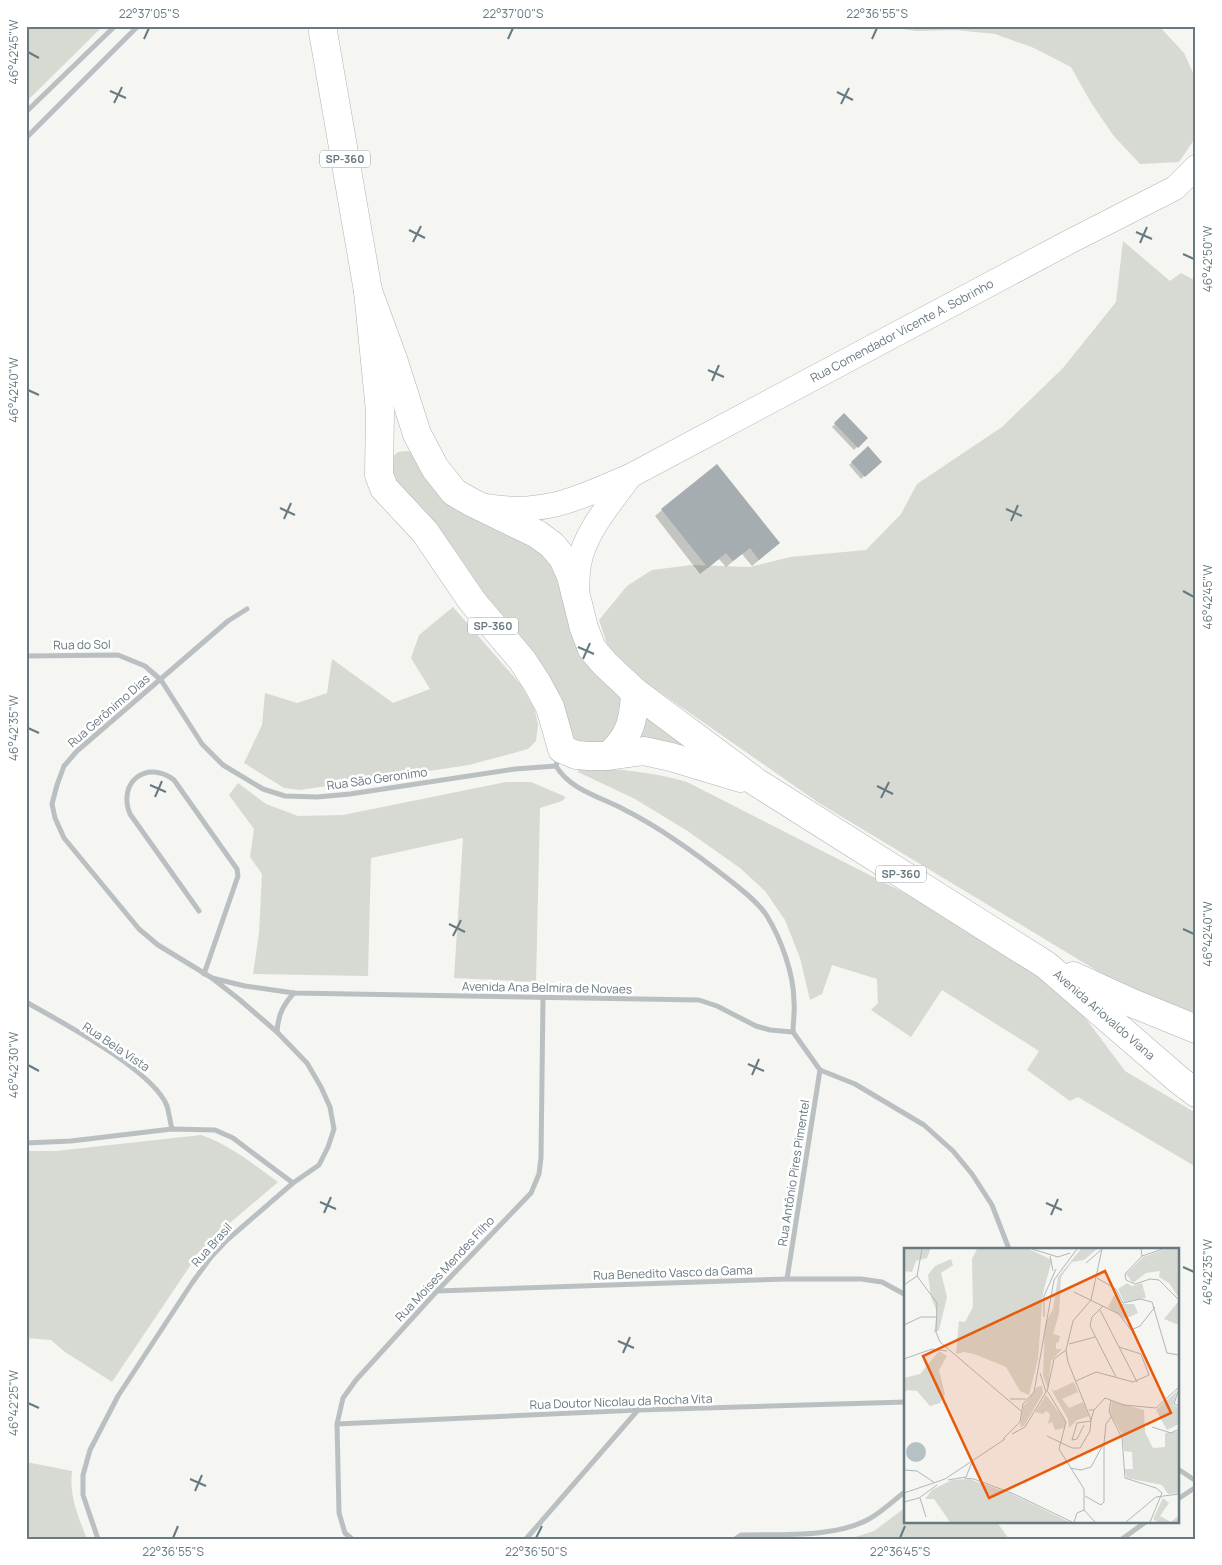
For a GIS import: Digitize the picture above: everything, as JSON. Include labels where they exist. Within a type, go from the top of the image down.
[{"type":"main road","name":"SP-360","points":[[322,26],[368,291],[380,411],[379,475],[384,488],[425,532],[472,601],[522,660],[538,683],[550,707],[559,758],[576,755],[608,756],[644,751],[756,782]]},
{"type":"main road","name":"SP-360","points":[[368,291],[393,359],[417,434],[435,468],[454,492],[537,534],[552,545],[562,558],[571,576],[584,628],[592,649],[605,664],[635,692],[756,782],[1046,965]]},
{"type":"main road","points":[[379,475],[383,457],[391,448],[402,443],[414,444],[424,448]]},
{"type":"main road","points":[[608,756],[619,746],[628,730],[634,714],[635,692]]},
{"type":"main road","name":"Avenida Ariovaldo Viana","points":[[1046,965],[1132,1003],[1196,1028]]},
{"type":"main road","name":"Avenida Ariovaldo Viana","points":[[1046,965],[1196,1093]]},
{"type":"street","points":[[26,112],[115,26]]},
{"type":"street","points":[[26,138],[138,26]]},
{"type":"street","name":"Rua Comendador Vicente A. Sobrinho","points":[[476,504],[507,510],[529,510],[552,506],[578,498],[630,476],[1186,180]]},
{"type":"street","points":[[577,599],[578,565],[583,548],[596,524],[630,476]]},
{"type":"street","name":"Rua Gerônimo Dias","points":[[212,978],[158,945],[139,929],[64,838],[55,818],[52,804],[56,785],[64,766],[77,751],[228,621],[247,609]]},
{"type":"street","name":"Rua do Sol","points":[[26,656],[118,654],[145,666],[161,680]]},
{"type":"street","name":"Rua São Geronimo","points":[[161,680],[202,744],[223,765],[263,789],[285,796],[317,797],[350,794],[515,769],[559,758]]},
{"type":"street","points":[[559,758],[562,777],[572,784],[626,810],[703,859],[748,895],[766,914],[779,939],[789,972],[794,1000],[793,1032],[820,1070],[855,1084],[924,1126],[953,1151],[972,1174],[992,1205],[1009,1248]]},
{"type":"street","points":[[199,911],[130,814],[126,805],[128,787],[140,774],[158,772],[167,774],[174,780],[237,869],[238,876],[204,974]]},
{"type":"street","name":"Avenida Ana Belmira de Novaes","points":[[212,978],[245,986],[294,993],[699,1000],[717,1006],[756,1026],[770,1030],[793,1032]]},
{"type":"street","name":"Rua Brasil","points":[[98,1539],[83,1495],[83,1475],[90,1450],[118,1396],[211,1257],[227,1240],[293,1183],[319,1165],[334,1129],[330,1107],[307,1064],[277,1032],[212,978]]},
{"type":"street","points":[[277,1032],[281,1010],[294,993]]},
{"type":"street","name":"Rua Moises Mendes Filho","points":[[352,1539],[345,1533],[339,1513],[337,1424],[343,1398],[356,1380],[437,1291],[531,1193],[539,1174],[543,998]]},
{"type":"street","name":"Rua Bela Vista","points":[[26,1002],[140,1072],[155,1088],[166,1105],[172,1129]]},
{"type":"street","name":"Rua Antônio Pires Pimentel","points":[[787,1278],[820,1070]]},
{"type":"street","points":[[26,1143],[71,1141],[172,1129],[215,1130],[224,1132],[293,1183]]},
{"type":"street","name":"Rua Benedito Vasco da Gama","points":[[437,1291],[787,1278],[860,1279],[882,1282],[904,1294]]},
{"type":"street","name":"Rua Doutor Nicolau da Rocha Vita","points":[[337,1424],[638,1410],[904,1402]]},
{"type":"street","points":[[526,1539],[638,1410]]},
{"type":"street","points":[[1180,1470],[1196,1481]]},
{"type":"street","points":[[1180,1498],[1196,1486]]},
{"type":"street","points":[[735,1539],[741,1535],[828,1532],[851,1527],[870,1519],[904,1493]]},
{"type":"street","points":[[1122,1539],[1146,1522]]},
{"type":"shaded area","points":[[26,26],[103,26],[26,102]]},
{"type":"shaded area","points":[[883,26],[1159,26],[1184,53],[1196,79],[1196,137],[1179,162],[1140,164],[1113,135],[1090,101],[1071,67],[1034,48],[995,34],[956,30],[916,31]]},
{"type":"shaded area","points":[[1123,241],[1170,281],[1181,273],[1196,281],[1196,1018],[1114,981],[819,803],[634,674],[607,644],[599,620],[627,586],[652,570],[692,565],[750,567],[790,557],[866,550],[901,514],[917,484],[1002,427],[1063,368],[1116,302]]},
{"type":"shaded area","points":[[398,452],[416,452],[542,546],[618,687],[627,715],[607,744],[581,744],[571,737],[550,677],[533,651],[484,593],[455,550],[391,483],[391,458]]},
{"type":"shaded area","points":[[453,607],[521,685],[535,710],[538,725],[536,741],[528,749],[469,765],[300,790],[284,788],[244,763],[262,725],[265,693],[297,703],[327,693],[332,659],[393,703],[430,689],[411,658],[419,635]]},
{"type":"shaded area","points":[[639,708],[688,749],[632,738]]},
{"type":"shaded area","points":[[579,768],[634,771],[687,782],[1046,965],[1125,1071],[1196,1113],[1196,1167],[1078,1097],[1070,1101],[1027,1070],[1039,1051],[942,990],[911,1037],[871,1010],[878,1003],[877,979],[832,965],[822,994],[810,1000],[800,958],[785,920],[765,891],[740,868],[686,830],[635,799],[578,772]]},
{"type":"shaded area","points":[[506,782],[531,782],[566,797],[562,801],[540,808],[536,982],[454,978],[463,838],[371,858],[368,976],[253,974],[259,933],[262,874],[250,857],[254,829],[229,795],[238,783],[266,804],[298,816],[343,815]]},
{"type":"shaded area","points":[[201,1135],[232,1150],[278,1182],[217,1234],[196,1257],[112,1382],[65,1352],[51,1340],[26,1338],[26,1151],[56,1151]]},
{"type":"shaded area","points":[[26,1462],[72,1471],[73,1497],[87,1539],[26,1539]]},
{"type":"shaded area","points":[[904,1508],[904,1522],[997,1522],[1009,1539],[849,1539],[874,1531]]},
{"type":"building","points":[[844,413],[868,438],[858,448],[834,423]]},
{"type":"building","points":[[868,446],[882,462],[865,477],[851,462]]},
{"type":"building","points":[[717,464],[780,543],[759,560],[750,548],[733,561],[726,553],[708,568],[661,509]]}]
